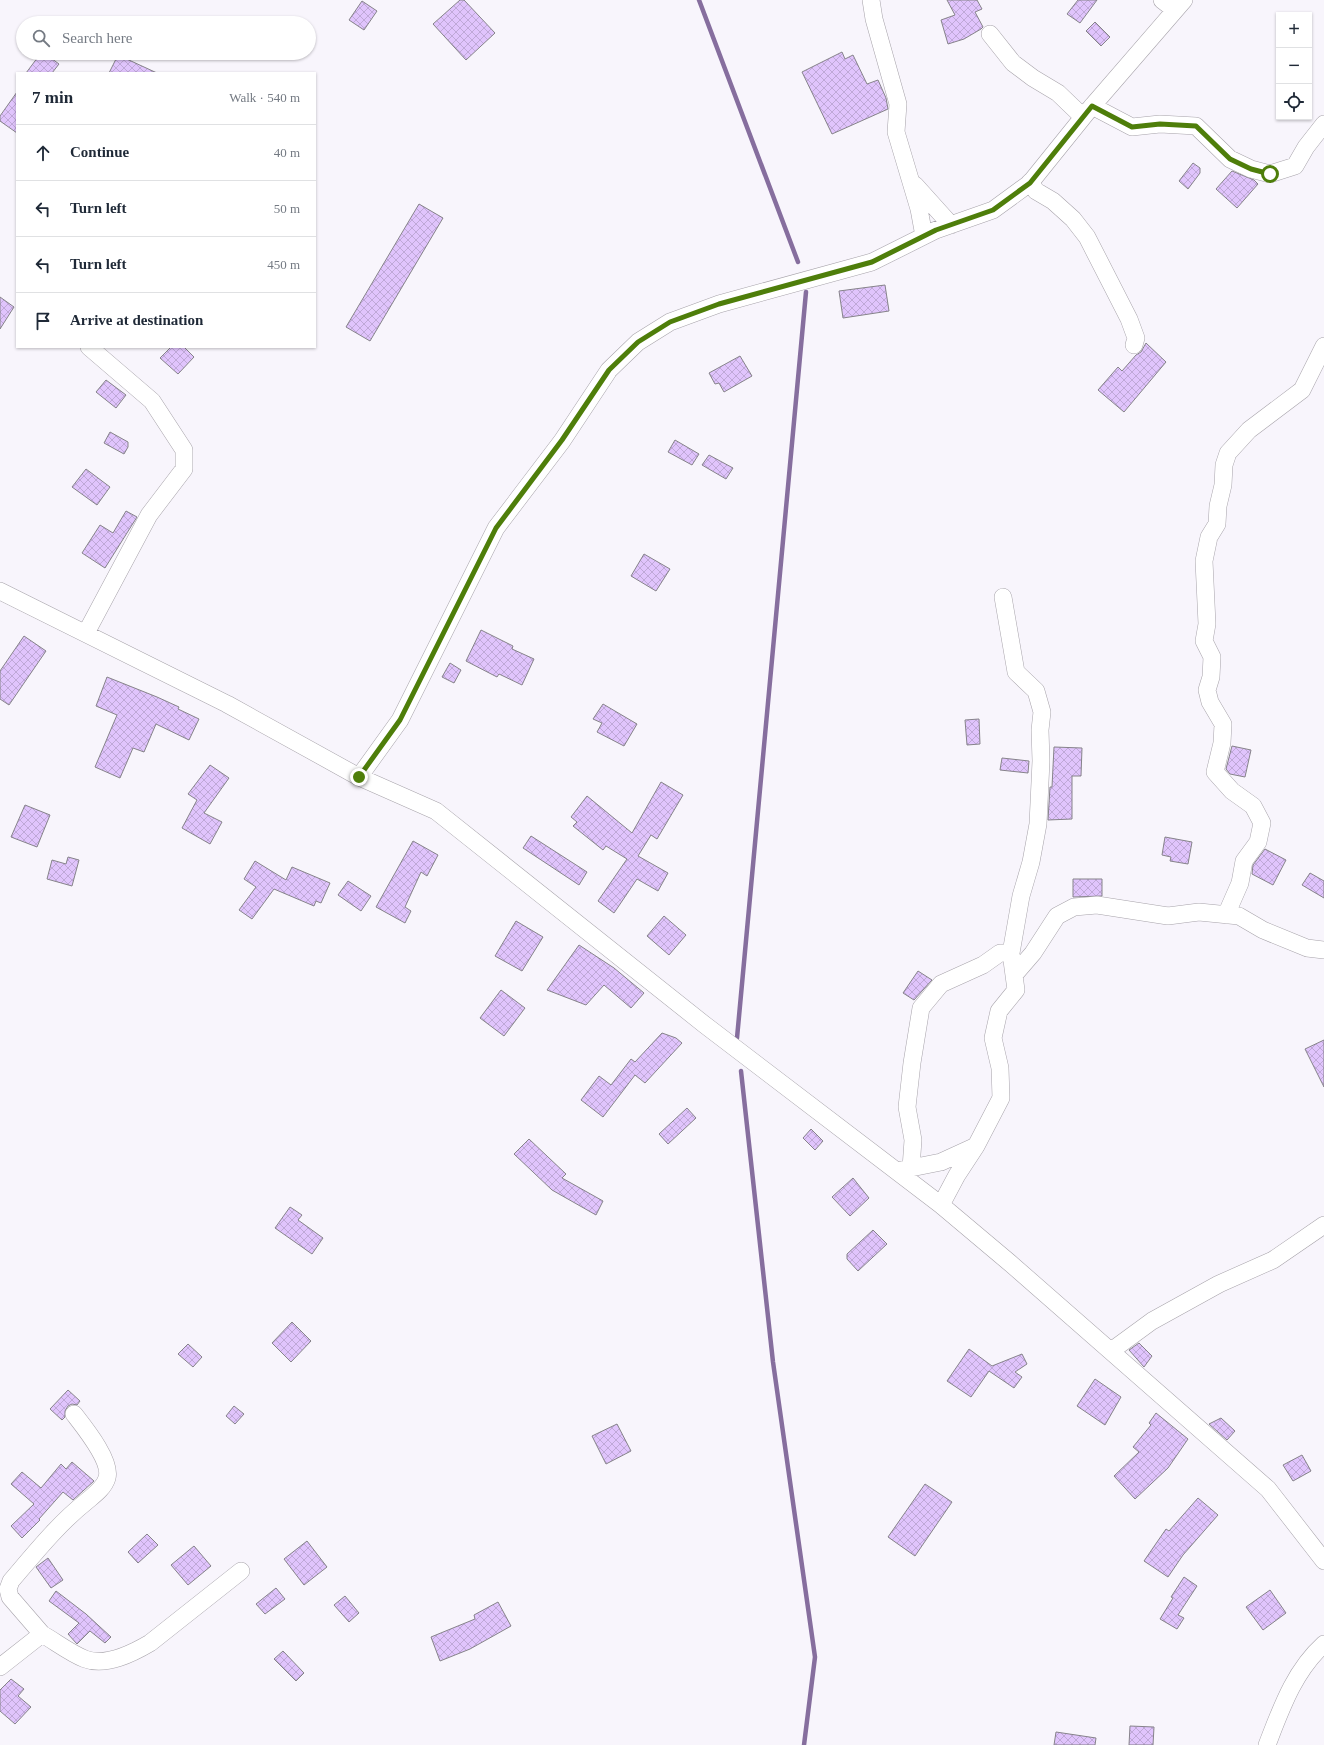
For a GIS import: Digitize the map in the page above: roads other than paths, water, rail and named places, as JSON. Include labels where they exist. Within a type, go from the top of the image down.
[{"type":"street","points":[[871,0],[874,18],[898,104],[896,132],[919,209],[924,236]]},
{"type":"street","points":[[359,777],[400,720],[496,528],[562,440],[609,370],[638,342],[670,322],[719,304],[872,262],[924,236],[993,210],[1030,182],[1088,112],[1174,3]]},
{"type":"street","points":[[990,34],[1013,63],[1033,78],[1088,112],[1132,127],[1160,124],[1196,126],[1230,159],[1251,169],[1270,174],[1295,166],[1306,147],[1324,124]]},
{"type":"street","points":[[910,177],[925,197],[951,225]]},
{"type":"street","points":[[1030,182],[1036,191],[1053,201],[1073,219],[1087,237],[1129,319],[1136,338],[1134,345]]},
{"type":"street","points":[[1226,914],[1240,883],[1244,861],[1258,842],[1262,823],[1253,806],[1232,790],[1215,772],[1222,743],[1223,724],[1210,702],[1207,690],[1211,677],[1212,657],[1204,641],[1207,624],[1204,561],[1209,537],[1217,524],[1218,506],[1223,485],[1224,465],[1228,453],[1249,430],[1302,390],[1324,346]]},
{"type":"street","points":[[86,633],[149,515],[184,469],[184,450],[152,402],[90,348]]},
{"type":"street","points":[[0,591],[227,704],[359,777],[436,812],[705,1024],[904,1169],[941,1205],[1111,1351],[1268,1489],[1324,1562]]},
{"type":"street","points":[[941,1205],[957,1175],[976,1146],[1000,1098],[1000,1068],[993,1038],[999,1011],[1016,990],[1011,953],[1038,824],[1041,761],[1040,730],[1042,712],[1036,691],[1016,672],[1003,597]]},
{"type":"street","points":[[1014,975],[1033,953],[1057,916],[1074,907],[1097,905],[1168,916],[1199,912],[1239,916],[1263,930],[1307,948],[1324,950]]},
{"type":"street","points":[[904,1169],[913,1140],[907,1107],[912,1063],[922,1008],[941,984],[983,965],[1000,953],[1011,953]]},
{"type":"street","points":[[904,1169],[941,1162],[976,1146]]},
{"type":"street","points":[[1111,1351],[1152,1321],[1219,1284],[1273,1260],[1324,1225]]},
{"type":"street","points":[[74,1414],[91,1434],[107,1470],[107,1478],[100,1490],[66,1518],[11,1581],[8,1589],[10,1597],[42,1634],[86,1660],[106,1661],[135,1651],[150,1643],[241,1571]]},
{"type":"street","points":[[0,1667],[42,1634]]},
{"type":"street","points":[[1267,1745],[1290,1690],[1305,1664],[1324,1644]]},
{"type":"waterway","points":[[699,0],[798,262]]},
{"type":"waterway","points":[[737,1038],[806,292]]},
{"type":"waterway","points":[[741,1071],[773,1362],[815,1657],[804,1745]]}]
